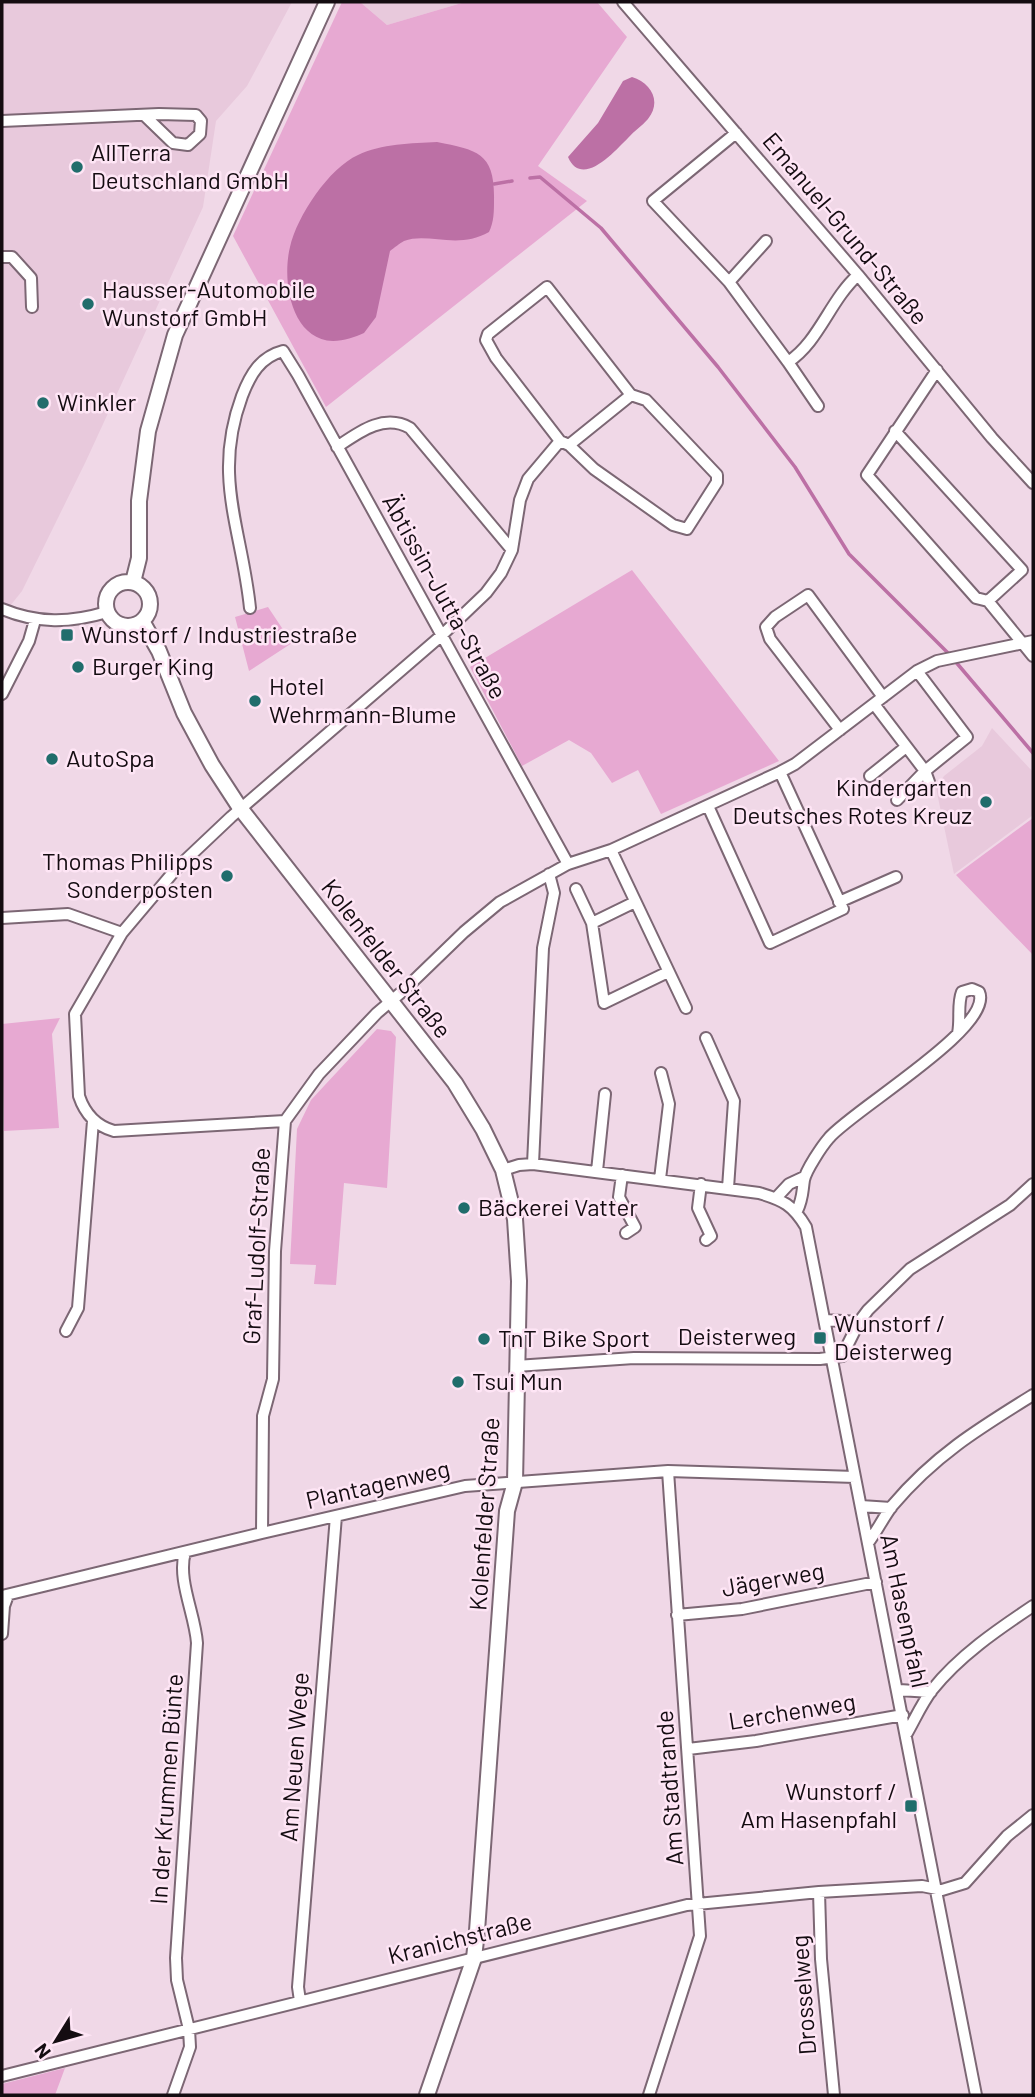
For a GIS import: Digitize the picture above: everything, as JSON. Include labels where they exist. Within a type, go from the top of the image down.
[{"type":"main road","points":[[133,582],[139,558],[139,501],[148,431],[175,335],[327,2]]},
{"type":"main road","points":[[133,582],[140,585],[148,596],[149,610],[142,621],[129,626],[116,623],[107,612],[109,592],[120,583],[133,582]]},
{"type":"main road","name":"Kolenfelder Straße","points":[[142,621],[159,651],[184,713],[212,765],[240,808],[455,1083],[503,1170],[511,1197],[517,1240],[519,1306],[514,1482],[507,1511],[474,1958],[427,2095]]},
{"type":"street","name":"Emanuel-Grund-Straße","points":[[624,2],[1033,483]]},
{"type":"street","points":[[2,121],[144,115],[196,115],[201,121],[200,134],[188,145],[173,144],[144,115]]},
{"type":"street","points":[[736,133],[653,201],[729,282],[818,406]]},
{"type":"street","points":[[729,282],[766,241]]},
{"type":"street","points":[[2,257],[12,257],[31,278],[32,307]]},
{"type":"street","points":[[788,362],[800,355],[844,287],[858,275]]},
{"type":"street","points":[[547,287],[631,395],[646,400],[717,475],[717,482],[687,528],[673,525],[594,469],[564,443],[496,358],[486,340],[488,334],[547,287]]},
{"type":"street","name":"Äbtissin-Jutta-Straße","points":[[250,608],[244,556],[229,494],[230,436],[246,385],[258,365],[269,354],[283,351],[568,864]]},
{"type":"street","points":[[937,370],[867,475],[976,598],[988,601],[1029,643],[1033,656]]},
{"type":"street","points":[[285,1121],[114,1131],[104,1128],[93,1121],[82,1107],[79,1096],[75,1014],[122,933],[176,869],[240,808],[442,635],[486,593],[501,573],[512,550],[520,500],[528,479],[564,443],[631,395]]},
{"type":"street","points":[[337,447],[360,430],[379,422],[401,422],[410,428],[512,550]]},
{"type":"street","points":[[895,431],[1022,570],[988,601]]},
{"type":"street","points":[[840,730],[770,639],[766,627],[775,617],[808,595],[879,700],[906,747],[925,771],[929,782]]},
{"type":"street","points":[[2,609],[35,620],[57,622],[107,612]]},
{"type":"street","points":[[2,694],[29,641],[35,620]]},
{"type":"street","name":"Graf-Ludolf-Straße","points":[[262,1533],[263,1416],[273,1379],[275,1251],[285,1121],[319,1074],[390,1001],[464,932],[493,908],[549,874],[568,864],[611,850],[780,772],[917,671],[959,656],[1029,643]]},
{"type":"street","points":[[897,800],[925,771],[967,737],[917,671]]},
{"type":"street","points":[[870,776],[906,747]]},
{"type":"street","points":[[708,806],[770,943],[843,909],[780,772]]},
{"type":"street","points":[[611,850],[686,1008]]},
{"type":"street","points":[[533,1164],[543,948],[554,893],[549,874]]},
{"type":"street","points":[[839,902],[896,877]]},
{"type":"street","points":[[576,889],[592,923],[604,1003],[668,972]]},
{"type":"street","points":[[592,923],[635,902]]},
{"type":"street","points":[[2,918],[68,914],[122,933]]},
{"type":"street","points":[[503,1170],[533,1164],[701,1184],[776,1198],[797,1211],[804,1195],[804,1177],[828,1139],[924,1065],[958,1033]]},
{"type":"street","points":[[706,1038],[734,1101],[728,1188]]},
{"type":"street","points":[[660,1179],[669,1104],[661,1073]]},
{"type":"street","points":[[597,1171],[605,1094]]},
{"type":"street","points":[[66,1331],[78,1308],[93,1121]]},
{"type":"street","points":[[622,1175],[620,1197],[635,1227],[626,1233]]},
{"type":"street","points":[[776,1198],[789,1184],[804,1177]]},
{"type":"street","points":[[701,1184],[698,1208],[711,1236],[706,1240]]},
{"type":"street","points":[[832,1358],[842,1356],[868,1310],[910,1269],[1010,1205],[1033,1184]]},
{"type":"street","name":"Am Hasenpfahl","points":[[797,1211],[810,1239],[976,2095]]},
{"type":"street","points":[[825,1320],[859,1322]]},
{"type":"street","name":"Deisterweg","points":[[516,1366],[634,1358],[832,1358]]},
{"type":"street","points":[[868,1543],[891,1508],[929,1467],[954,1445],[1033,1395]]},
{"type":"street","name":"Plantagenweg","points":[[5,1596],[465,1486],[668,1471],[855,1477]]},
{"type":"street","name":"Am Stadtrande","points":[[649,2095],[700,1936],[668,1471]]},
{"type":"street","points":[[861,1506],[891,1508]]},
{"type":"street","name":"Am Neuen Wege","points":[[300,2001],[298,1987],[336,1516]]},
{"type":"street","name":"In der Krummen Bünte","points":[[185,1552],[181,1564],[197,1643],[176,1958],[177,1980],[189,2029]]},
{"type":"street","name":"Jägerweg","points":[[677,1615],[742,1609],[876,1582]]},
{"type":"street","points":[[2,1634],[5,1596]]},
{"type":"street","points":[[907,1733],[931,1692],[968,1654],[1033,1606]]},
{"type":"street","points":[[899,1690],[931,1692]]},
{"type":"street","name":"Lerchenweg","points":[[688,1749],[756,1741],[903,1715]]},
{"type":"street","name":"Kranichstraße","points":[[2,2076],[699,1903],[922,1886],[942,1889],[965,1883],[1007,1836],[1033,1815]]},
{"type":"street","name":"Drosselweg","points":[[819,1892],[821,1959],[834,2095]]},
{"type":"street","points":[[173,2095],[190,2047],[189,2029]]},
{"type":"shaded area","points":[[2,2],[292,2],[247,86],[216,121],[203,207],[86,461],[22,591],[2,616]]},
{"type":"shaded area","points":[[342,2],[360,2],[387,25],[465,2],[597,2],[627,37],[538,166],[587,201],[326,407],[233,236]]},
{"type":"shaded area","points":[[360,2],[465,2],[387,25]]},
{"type":"shaded area","points":[[632,77],[649,88],[654,99],[648,119],[598,164],[581,169],[574,166],[568,157],[598,123],[623,81]]},
{"type":"shaded area","points":[[437,142],[473,151],[487,163],[494,184],[493,220],[489,232],[466,240],[423,238],[402,242],[390,251],[376,317],[364,333],[337,341],[318,338],[298,319],[292,305],[287,275],[290,247],[307,208],[336,170],[358,155],[387,146]]},
{"type":"shaded area","points":[[632,570],[779,761],[661,814],[638,770],[612,783],[591,753],[569,740],[522,766],[470,667]]},
{"type":"shaded area","points":[[268,607],[292,643],[249,671],[235,617]]},
{"type":"shaded area","name":"Kindergarten Deutsches Rotes Kreuz","points":[[992,728],[1033,772],[1033,815],[954,874],[936,788],[944,776],[982,746]]},
{"type":"shaded area","points":[[1033,818],[1033,955],[956,875]]},
{"type":"shaded area","points":[[60,1018],[52,1034],[59,1128],[4,1131],[2,1024]]},
{"type":"shaded area","points":[[377,1029],[391,1031],[396,1037],[387,1188],[344,1183],[336,1285],[314,1284],[316,1265],[290,1264],[297,1129],[311,1100]]},
{"type":"shaded area","points":[[65,2068],[55,2095],[2,2095],[2,2084]]},
{"type":"waterway","points":[[530,178],[540,177],[601,228],[718,367],[795,467],[849,554],[950,655]]},
{"type":"waterway","points":[[494,184],[512,181]]},
{"type":"waterway","points":[[955,661],[1033,753]]},
{"type":"place","name":"AllTerra Deutschland GmbH","points":[[77,167]]},
{"type":"place","name":"Hausser-Automobile Wunstorf GmbH","points":[[88,304]]},
{"type":"place","name":"Winkler","points":[[43,403]]},
{"type":"place","name":"Wunstorf / Industriestraße","points":[[67,635]]},
{"type":"place","name":"Burger King","points":[[78,667]]},
{"type":"place","name":"Hotel Wehrmann-Blume","points":[[255,701]]},
{"type":"place","name":"AutoSpa","points":[[52,759]]},
{"type":"place","name":"Kindergarten Deutsches Rotes Kreuz","points":[[986,802]]},
{"type":"place","name":"Thomas Philipps Sonderposten","points":[[227,876]]},
{"type":"place","name":"Bäckerei Vatter","points":[[464,1208]]},
{"type":"place","name":"Wunstorf / Deisterweg","points":[[820,1338]]},
{"type":"place","name":"TnT Bike Sport","points":[[484,1339]]},
{"type":"place","name":"Tsui Mun","points":[[458,1382]]},
{"type":"place","name":"Wunstorf / Am Hasenpfahl","points":[[911,1806]]}]
